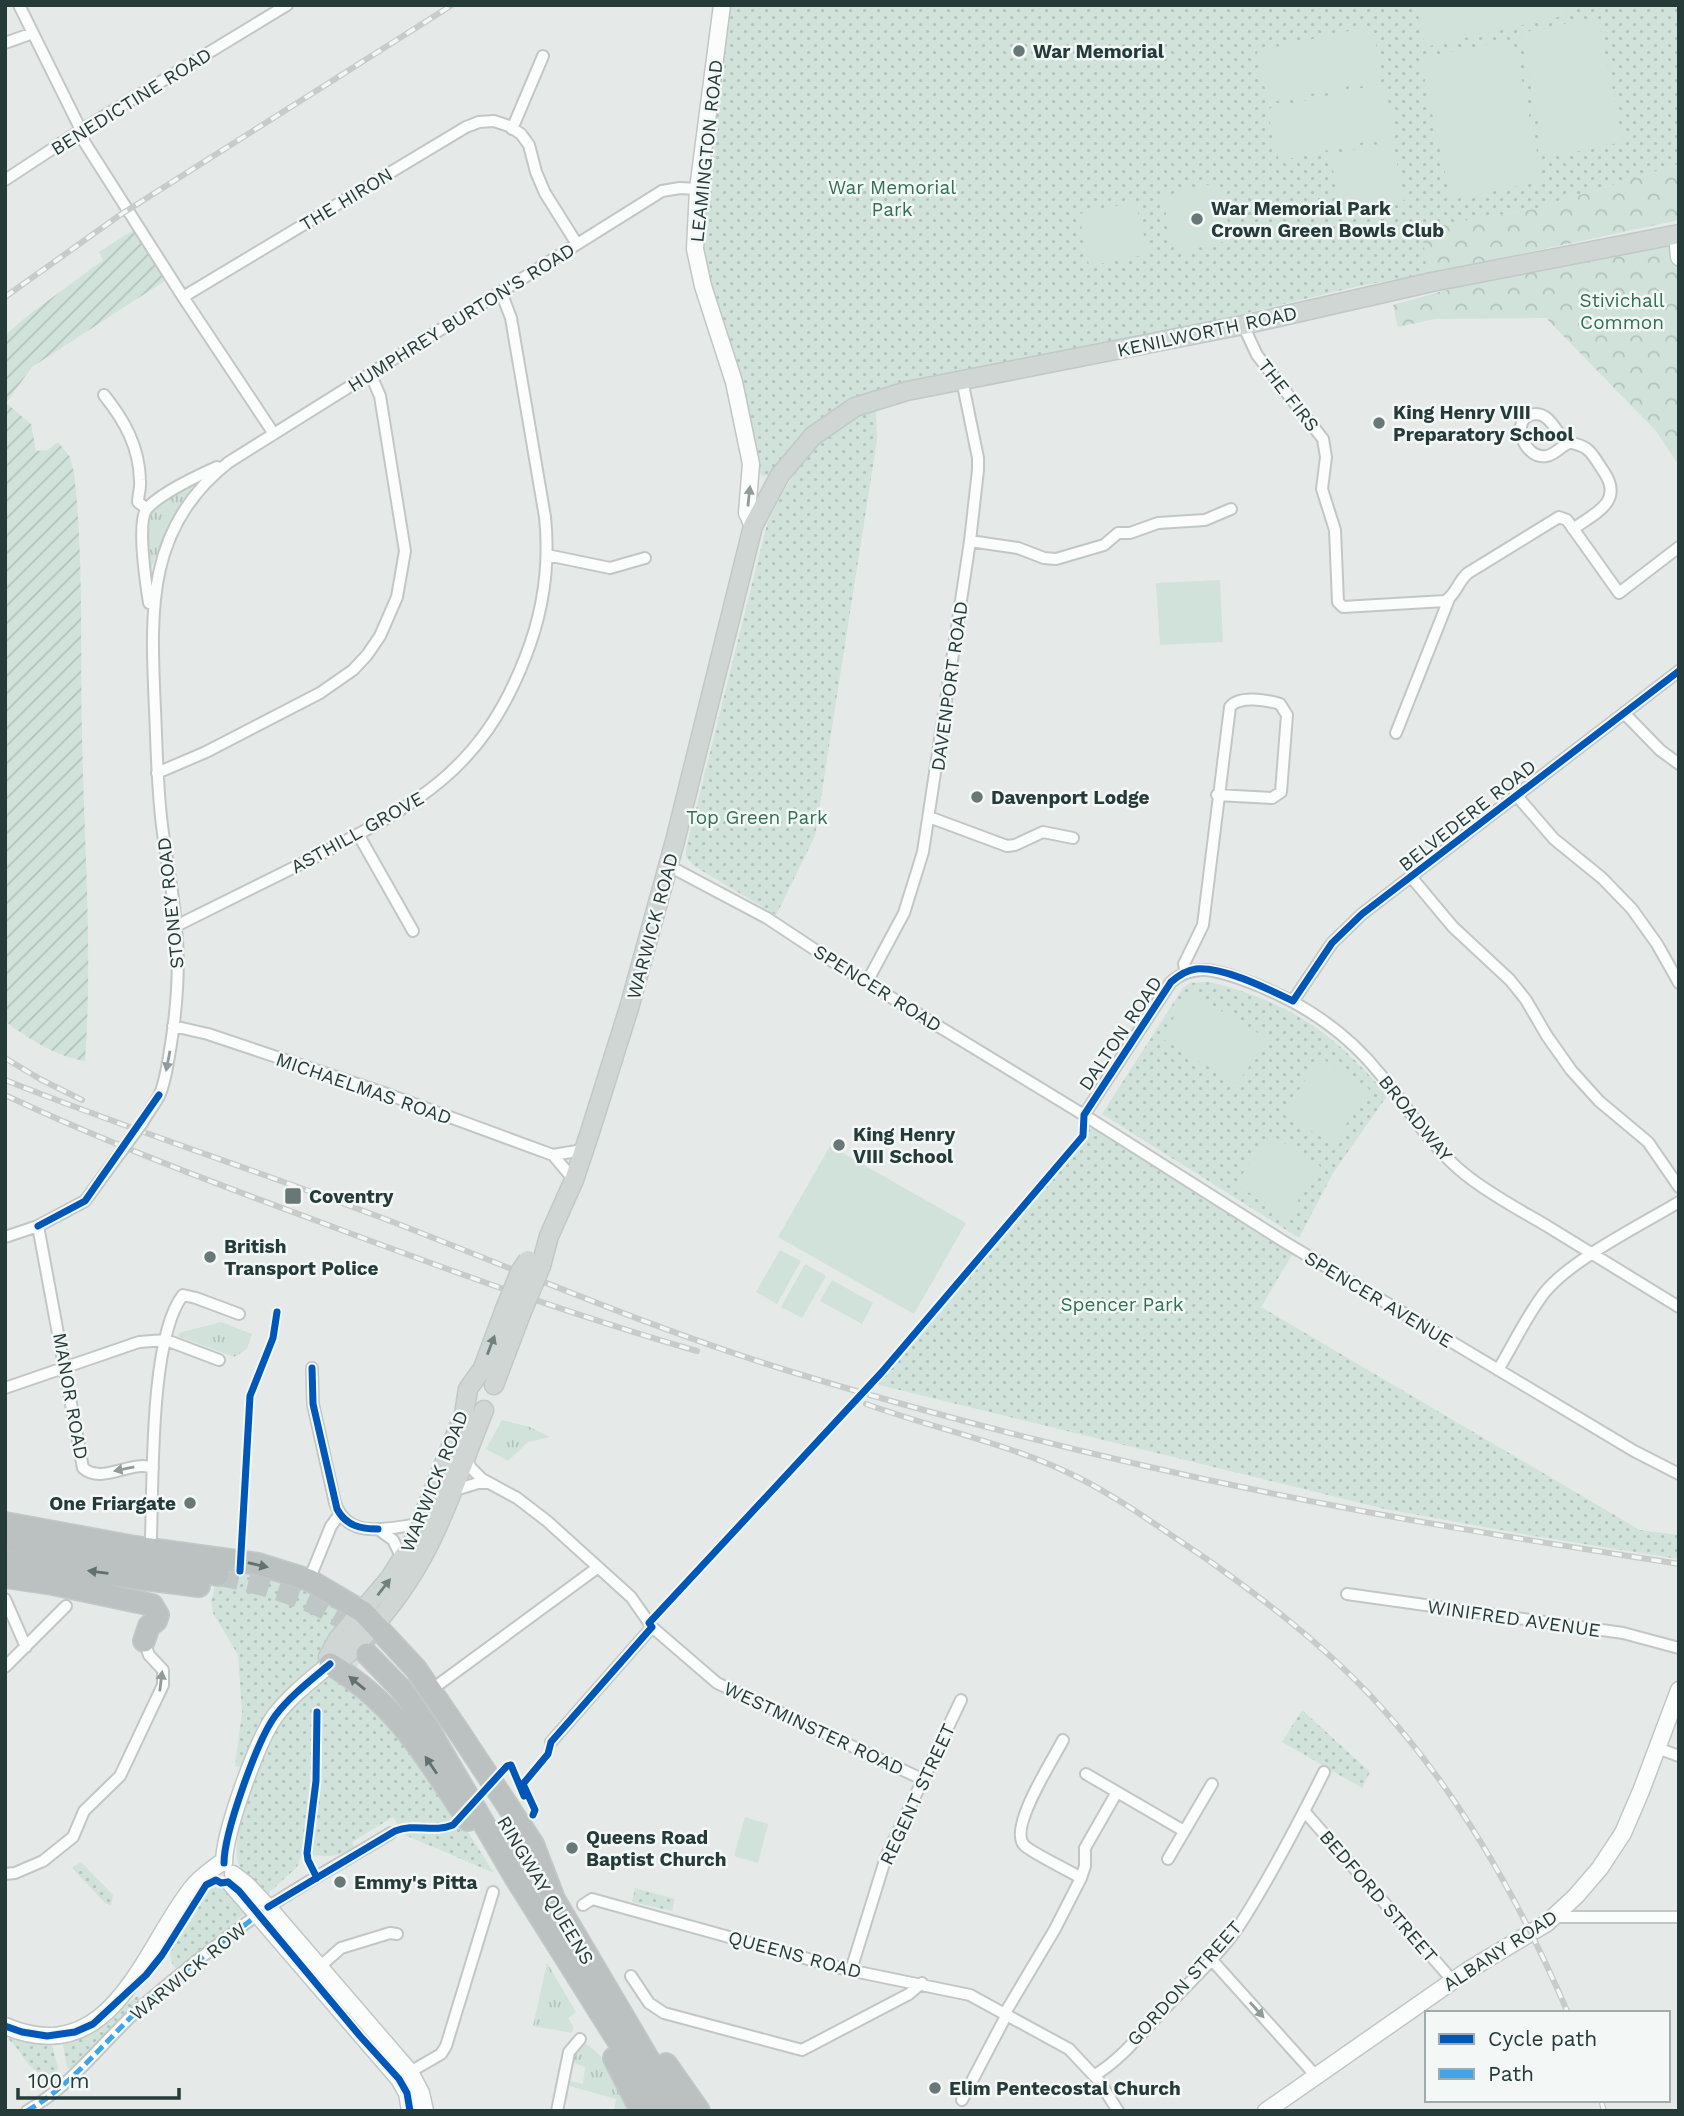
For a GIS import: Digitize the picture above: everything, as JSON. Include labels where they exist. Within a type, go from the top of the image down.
[{"type":"highway","points":[[5,1523],[258,1564],[309,1580],[370,1634],[416,1669],[533,1844],[566,1905],[651,2042],[682,2101],[699,2111]]},
{"type":"highway","points":[[5,1538],[216,1581],[5,1561]]},
{"type":"highway","points":[[5,1577],[53,1584],[152,1605],[158,1615],[156,1621],[149,1626],[144,1641]]},
{"type":"highway","name":"RINGWAY QUEENS","points":[[370,1634],[538,1914],[633,2048],[682,2101]]},
{"type":"highway","name":"RINGWAY QUEENS","points":[[370,1634],[416,1685],[566,1905],[662,2111]]},
{"type":"highway","points":[[330,1664],[382,1703],[402,1723],[485,1847],[512,1872]]},
{"type":"highway","points":[[538,1914],[558,1965],[616,2062],[641,2111]]},
{"type":"highway","points":[[682,2101],[714,2111]]},
{"type":"main road","name":"LEAMINGTON ROAD","points":[[722,5],[698,189],[695,240],[702,286],[734,382],[751,464],[747,513],[753,526]]},
{"type":"main road","points":[[1678,234],[1679,257]]},
{"type":"main road","name":"KENILWORTH ROAD","points":[[767,484],[827,425],[855,407],[900,392],[1243,325],[1432,282],[1678,234]]},
{"type":"main road","points":[[751,464],[767,484]]},
{"type":"main road","name":"WARWICK ROAD","points":[[467,1397],[475,1408],[484,1410],[496,1401],[494,1385],[520,1272],[534,1263],[574,1180],[614,1060],[669,866],[753,526],[767,484]]},
{"type":"main road","name":"WARWICK ROAD","points":[[370,1634],[464,1414],[469,1387],[483,1368],[513,1311]]},
{"type":"main road","points":[[475,1380],[487,1380],[494,1385]]},
{"type":"main road","name":"WARWICK ROAD","points":[[224,1873],[224,1849],[243,1789],[270,1724],[292,1697],[330,1664],[328,1657],[338,1639],[370,1634],[412,1578],[442,1521],[484,1410]]},
{"type":"main road","name":"ALBANY ROAD","points":[[1266,2111],[1453,1981],[1555,1917],[1588,1884],[1611,1852],[1632,1812],[1679,1690]]},
{"type":"main road","points":[[5,2026],[37,2035],[56,2035],[93,2024],[146,1975],[162,1955],[197,1896],[206,1885],[224,1873],[239,1891],[263,1911],[421,2093],[425,2111]]},
{"type":"main road","points":[[404,2076],[410,2111]]},
{"type":"street","points":[[19,5],[80,131],[183,297],[274,434]]},
{"type":"street","name":"BENEDICTINE ROAD","points":[[257,23],[270,5]]},
{"type":"street","name":"BENEDICTINE ROAD","points":[[5,180],[287,5]]},
{"type":"street","points":[[5,43],[33,33]]},
{"type":"street","points":[[542,57],[512,129],[521,134],[527,142],[545,193],[577,244]]},
{"type":"street","name":"THE HIRON","points":[[183,297],[466,127],[479,122],[494,121],[512,129]]},
{"type":"street","name":"HUMPHREY BURTON'S ROAD","points":[[147,509],[194,478],[229,462],[662,191],[698,189]]},
{"type":"street","name":"ASTHILL GROVE","points":[[176,926],[414,803],[472,751],[491,727],[510,694],[534,635],[543,596],[547,555],[545,517],[511,318],[501,292]]},
{"type":"street","name":"THE FIRS","points":[[1243,325],[1257,355],[1323,439],[1326,457],[1322,489],[1335,530],[1339,604],[1346,608],[1440,603],[1449,599]]},
{"type":"street","points":[[157,773],[206,752],[320,693],[353,670],[380,636],[399,589],[404,543],[380,396],[370,373]]},
{"type":"street","name":"DAVENPORT ROAD","points":[[867,982],[904,913],[923,852],[929,817],[979,464],[962,380]]},
{"type":"street","name":"STONEY ROAD","points":[[5,1237],[38,1226],[85,1201],[159,1095],[173,1026],[178,973],[176,926],[157,773],[152,618],[144,554],[143,522],[147,509],[138,502],[141,484],[136,450],[120,415],[104,396]]},
{"type":"street","points":[[1569,443],[1550,455],[1538,455],[1531,452],[1522,439],[1520,427],[1528,417],[1540,415],[1548,419],[1569,443],[1590,451],[1608,478],[1611,490],[1606,504],[1573,528]]},
{"type":"street","name":"HUMPHREY BURTON'S ROAD","points":[[180,519],[204,486],[229,462]]},
{"type":"street","points":[[970,541],[1018,548],[1044,558],[1056,559],[1104,545],[1118,533],[1130,533],[1158,523],[1205,520],[1231,509]]},
{"type":"street","points":[[1396,733],[1449,599],[1465,576],[1559,517],[1565,518],[1573,528],[1619,593],[1679,547]]},
{"type":"street","name":"STONEY ROAD","points":[[152,618],[158,572],[180,519]]},
{"type":"street","points":[[547,555],[610,568],[645,558]]},
{"type":"street","name":"BELVEDERE ROAD","points":[[1293,1001],[1332,943],[1362,914],[1679,671]]},
{"type":"street","points":[[1186,972],[1184,964],[1203,925],[1217,795],[1230,707],[1234,702],[1242,700],[1280,704],[1287,715],[1281,792],[1272,798],[1217,795]]},
{"type":"street","points":[[1625,714],[1679,764]]},
{"type":"street","points":[[1517,796],[1554,839],[1602,878],[1632,909],[1657,944],[1679,983]]},
{"type":"street","points":[[929,817],[1007,846],[1043,832],[1073,838]]},
{"type":"street","points":[[358,834],[413,931]]},
{"type":"street","name":"SPENCER ROAD","points":[[669,866],[767,918],[1084,1115]]},
{"type":"street","points":[[1412,877],[1453,927],[1510,980],[1571,1070],[1599,1101],[1648,1142],[1679,1187]]},
{"type":"street","name":"BROADWAY","points":[[1186,972],[1206,970],[1232,976],[1293,1001],[1336,1031],[1367,1058],[1426,1136],[1464,1174],[1679,1307]]},
{"type":"street","name":"DALTON ROAD","points":[[1084,1115],[1171,982],[1186,972]]},
{"type":"street","name":"MICHAELMAS ROAD","points":[[173,1026],[208,1034],[387,1094],[553,1155],[583,1150]]},
{"type":"street","name":"SPENCER AVENUE","points":[[1084,1115],[1273,1235],[1634,1451],[1679,1474]]},
{"type":"street","name":"MICHAELMAS ROAD","points":[[553,1155],[574,1180]]},
{"type":"street","points":[[1498,1370],[1544,1294],[1559,1278],[1592,1254],[1679,1202]]},
{"type":"street","name":"MANOR ROAD","points":[[38,1226],[81,1461],[88,1472],[95,1474],[144,1465],[153,1468]]},
{"type":"street","points":[[151,1545],[157,1383],[178,1301],[183,1296],[196,1298],[239,1314]]},
{"type":"street","points":[[5,1388],[139,1342],[166,1340],[219,1360]]},
{"type":"street","points":[[312,1368],[311,1386],[315,1415],[335,1503],[340,1514],[348,1523],[357,1527],[378,1529],[442,1521]]},
{"type":"street","name":"WESTMINSTER ROAD","points":[[465,1457],[474,1473],[517,1498],[547,1521],[631,1597],[652,1628],[718,1683],[922,1779]]},
{"type":"street","points":[[452,1491],[478,1483],[489,1483]]},
{"type":"street","points":[[309,1580],[331,1527],[340,1514]]},
{"type":"street","points":[[378,1529],[393,1540],[402,1560]]},
{"type":"street","points":[[431,1690],[597,1568]]},
{"type":"street","name":"WINIFRED AVENUE","points":[[1347,1594],[1623,1633],[1679,1648]]},
{"type":"street","points":[[5,1599],[26,1647]]},
{"type":"street","points":[[5,1667],[66,1606]]},
{"type":"street","points":[[551,1742],[652,1628]]},
{"type":"street","points":[[5,1874],[15,1873],[43,1861],[73,1837],[84,1811],[120,1776],[163,1685],[163,1670],[149,1655],[144,1641]]},
{"type":"street","name":"REGENT STREET","points":[[851,1970],[886,1857],[961,1700]]},
{"type":"street","points":[[1063,1740],[1022,1819],[1020,1835],[1024,1845],[1082,1878]]},
{"type":"street","points":[[1657,1748],[1679,1756]]},
{"type":"street","name":"GORDON STREET","points":[[1095,2075],[1126,2048],[1238,1927],[1324,1772]]},
{"type":"street","points":[[1086,1774],[1184,1832]]},
{"type":"street","points":[[1168,1859],[1212,1784]]},
{"type":"street","points":[[962,2100],[1006,2013],[1082,1878],[1085,1848],[1117,1792]]},
{"type":"street","name":"BEDFORD STREET","points":[[1304,1811],[1453,1981]]},
{"type":"street","name":"WARWICK ROW","points":[[27,2111],[69,2082],[103,2044],[147,2002],[263,1911],[391,1833]]},
{"type":"street","points":[[404,2076],[441,2053],[446,2046],[493,1892]]},
{"type":"street","name":"QUEENS ROAD","points":[[566,1905],[592,1899],[851,1970],[970,1994],[1063,2043],[1095,2075],[1118,2111]]},
{"type":"street","points":[[1555,1917],[1679,1917]]},
{"type":"street","points":[[314,1971],[341,1948],[390,1933],[397,1934]]},
{"type":"street","points":[[1211,1959],[1316,2076]]},
{"type":"street","points":[[631,1976],[649,2003],[664,2013],[802,2050],[909,1994],[922,1983]]},
{"type":"street","points":[[557,2111],[569,2052],[580,2039]]},
{"type":"green space","name":"War Memorial Park","points":[[722,5],[1679,5],[1679,164],[1538,208],[1422,228],[1427,274],[1359,286],[1242,314],[1243,325],[876,399],[772,475],[763,476],[755,469],[696,255]]},
{"type":"green space","points":[[1416,5],[1565,5],[1567,15],[1425,47]]},
{"type":"green space","points":[[1598,17],[1623,142],[1545,158],[1520,33]]},
{"type":"green space","points":[[1372,26],[1383,79],[1268,103],[1257,51]]},
{"type":"green space","points":[[1513,39],[1543,181],[1451,200],[1420,58]]},
{"type":"green space","points":[[1384,83],[1396,135],[1279,161],[1267,109]]},
{"type":"green space","points":[[1392,141],[1405,200],[1342,213],[1330,155]]},
{"type":"green space","name":"Stivichall Common","points":[[1679,164],[1679,220],[1427,274],[1421,228],[1538,208]]},
{"type":"green space","name":"War Memorial Park Crown Green Bowls Club","points":[[1219,182],[1232,240],[1175,253],[1162,197]]},
{"type":"green space","points":[[1135,202],[1149,254],[1089,266],[1079,214]]},
{"type":"green space","points":[[135,229],[166,280],[32,367],[6,403],[31,424],[36,451],[48,450],[58,442],[70,457],[74,473],[80,571],[88,939],[85,1061],[43,1046],[5,1021],[5,335],[103,260],[99,252]]},
{"type":"green space","name":"Stivichall Common","points":[[1679,244],[1679,466],[1656,431],[1546,318],[1435,319],[1398,327],[1393,305],[1510,272]]},
{"type":"green space","name":"Top Green Park","points":[[876,410],[877,440],[815,836],[776,915],[694,866],[686,857],[686,849],[767,524],[797,469],[822,440],[855,418]]},
{"type":"green space","points":[[196,481],[169,524],[148,576],[146,521],[153,507]]},
{"type":"green space","points":[[1220,580],[1223,642],[1160,645],[1156,583]]},
{"type":"green space","points":[[1209,982],[1262,999],[1308,1023],[1349,1055],[1387,1096],[1333,1173],[1299,1238],[1102,1114],[1183,988],[1190,983]]},
{"type":"green space","points":[[1190,992],[1268,1039],[1237,1084],[1161,1038]]},
{"type":"green space","points":[[1320,1057],[1369,1089],[1333,1145],[1284,1113]]},
{"type":"green space","name":"Spencer Park","points":[[1084,1115],[1296,1248],[1261,1307],[1640,1530],[1679,1535],[1679,1559],[1385,1509],[871,1383],[1082,1136]]},
{"type":"green space","points":[[1269,1133],[1320,1166],[1287,1218],[1236,1184]]},
{"type":"green space","points":[[830,1146],[966,1223],[914,1314],[778,1237]]},
{"type":"green space","points":[[780,1250],[801,1261],[777,1304],[756,1292]]},
{"type":"green space","points":[[805,1264],[826,1276],[802,1318],[781,1307]]},
{"type":"green space","points":[[832,1280],[873,1303],[862,1324],[820,1301]]},
{"type":"green space","points":[[221,1322],[252,1334],[247,1349],[234,1357],[178,1336],[179,1333]]},
{"type":"green space","points":[[502,1420],[530,1427],[550,1437],[528,1442],[508,1461],[486,1449]]},
{"type":"green space","points":[[220,1567],[252,1572],[307,1587],[382,1637],[348,1677],[404,1732],[494,1873],[405,1835],[393,1817],[352,1842],[354,1847],[346,1851],[334,1855],[301,1856],[297,1867],[264,1897],[238,1863],[237,1843],[250,1788],[280,1723],[272,1711],[253,1739],[240,1767],[235,1766],[242,1712],[238,1655],[213,1613],[211,1601]]},
{"type":"green space","points":[[1302,1710],[1370,1772],[1362,1788],[1282,1742]]},
{"type":"green space","points":[[745,1817],[768,1824],[758,1863],[734,1856]]},
{"type":"green space","points":[[81,1862],[113,1895],[111,1906],[72,1868]]},
{"type":"green space","points":[[216,1885],[226,1886],[246,1912],[176,1969],[169,1950],[196,1913],[194,1908],[201,1898]]},
{"type":"green space","points":[[635,1888],[675,1899],[672,1911],[632,1902]]},
{"type":"green space","points":[[547,1963],[576,2012],[568,2018],[573,2027],[572,2033],[533,2026]]},
{"type":"green space","points":[[137,1996],[143,2001],[73,2071],[67,2067],[62,2039],[116,2012]]},
{"type":"green space","points":[[11,2035],[51,2040],[58,2068],[54,2077],[38,2073],[8,2039]]},
{"type":"green space","points":[[583,2042],[608,2064],[636,2111],[614,2111],[616,2099],[566,2085],[567,2080],[583,2084],[585,2067],[572,2062]]},
{"type":"tunnel","points":[[218,1575],[282,1591],[321,1607],[375,1644]]},
{"type":"tram line","points":[[276,1930],[402,2077],[411,2091],[414,2111]]},
{"type":"railway","points":[[5,297],[120,215],[452,5]]},
{"type":"railway","points":[[5,1058],[82,1100]]},
{"type":"railway","points":[[5,1080],[393,1222],[706,1344],[877,1397],[1075,1449],[1274,1494],[1425,1523],[1679,1564]]},
{"type":"railway","points":[[5,1095],[161,1162],[367,1240],[554,1306],[697,1351]]},
{"type":"railway","points":[[866,1404],[1029,1456],[1081,1479],[1198,1553],[1309,1637],[1370,1695],[1401,1730],[1457,1805],[1528,1927],[1567,2011]]},
{"type":"railway","points":[[1602,2102],[1604,2111]]},
{"type":"marked path","points":[[27,2111],[60,2088],[160,1991],[264,1910]]},
{"type":"cycle path","points":[[533,1815],[535,1810],[523,1784],[548,1754],[551,1742],[652,1627],[649,1623],[882,1372],[1083,1136],[1084,1115],[1171,982],[1196,969],[1220,971],[1293,1001],[1332,943],[1362,914],[1679,671]]},
{"type":"cycle path","points":[[38,1226],[85,1201],[159,1095]]},
{"type":"cycle path","points":[[240,1571],[250,1396],[273,1338],[277,1312]]},
{"type":"cycle path","points":[[312,1368],[313,1404],[337,1509],[354,1525],[378,1529]]},
{"type":"cycle path","points":[[224,1863],[235,1810],[268,1728],[287,1702],[330,1664]]},
{"type":"cycle path","points":[[317,1712],[316,1781],[307,1853],[317,1878]]},
{"type":"cycle path","points":[[268,1907],[395,1831],[453,1825],[507,1766],[511,1765],[524,1796]]},
{"type":"cycle path","points":[[5,2026],[47,2036],[75,2032],[93,2024],[146,1975],[162,1955],[206,1885],[216,1880],[221,1883],[228,1882]]},
{"type":"cycle path","points":[[228,1882],[239,1891],[399,2079],[407,2093],[410,2111]]},
{"type":"place","name":"War Memorial","points":[[1019,51]]},
{"type":"place","name":"War Memorial Park Crown Green Bowls Club","points":[[1197,219]]},
{"type":"place","name":"King Henry VIII Preparatory School","points":[[1379,423]]},
{"type":"place","name":"Davenport Lodge","points":[[977,797]]},
{"type":"place","name":"King Henry VIII School","points":[[839,1145]]},
{"type":"place","name":"Coventry","points":[[293,1196]]},
{"type":"place","name":"British Transport Police","points":[[210,1257]]},
{"type":"place","name":"One Friargate","points":[[190,1503]]},
{"type":"place","name":"Queens Road Baptist Church","points":[[572,1848]]},
{"type":"place","name":"Emmy's Pitta","points":[[340,1882]]},
{"type":"place","name":"Elim Pentecostal Church","points":[[935,2088]]}]
